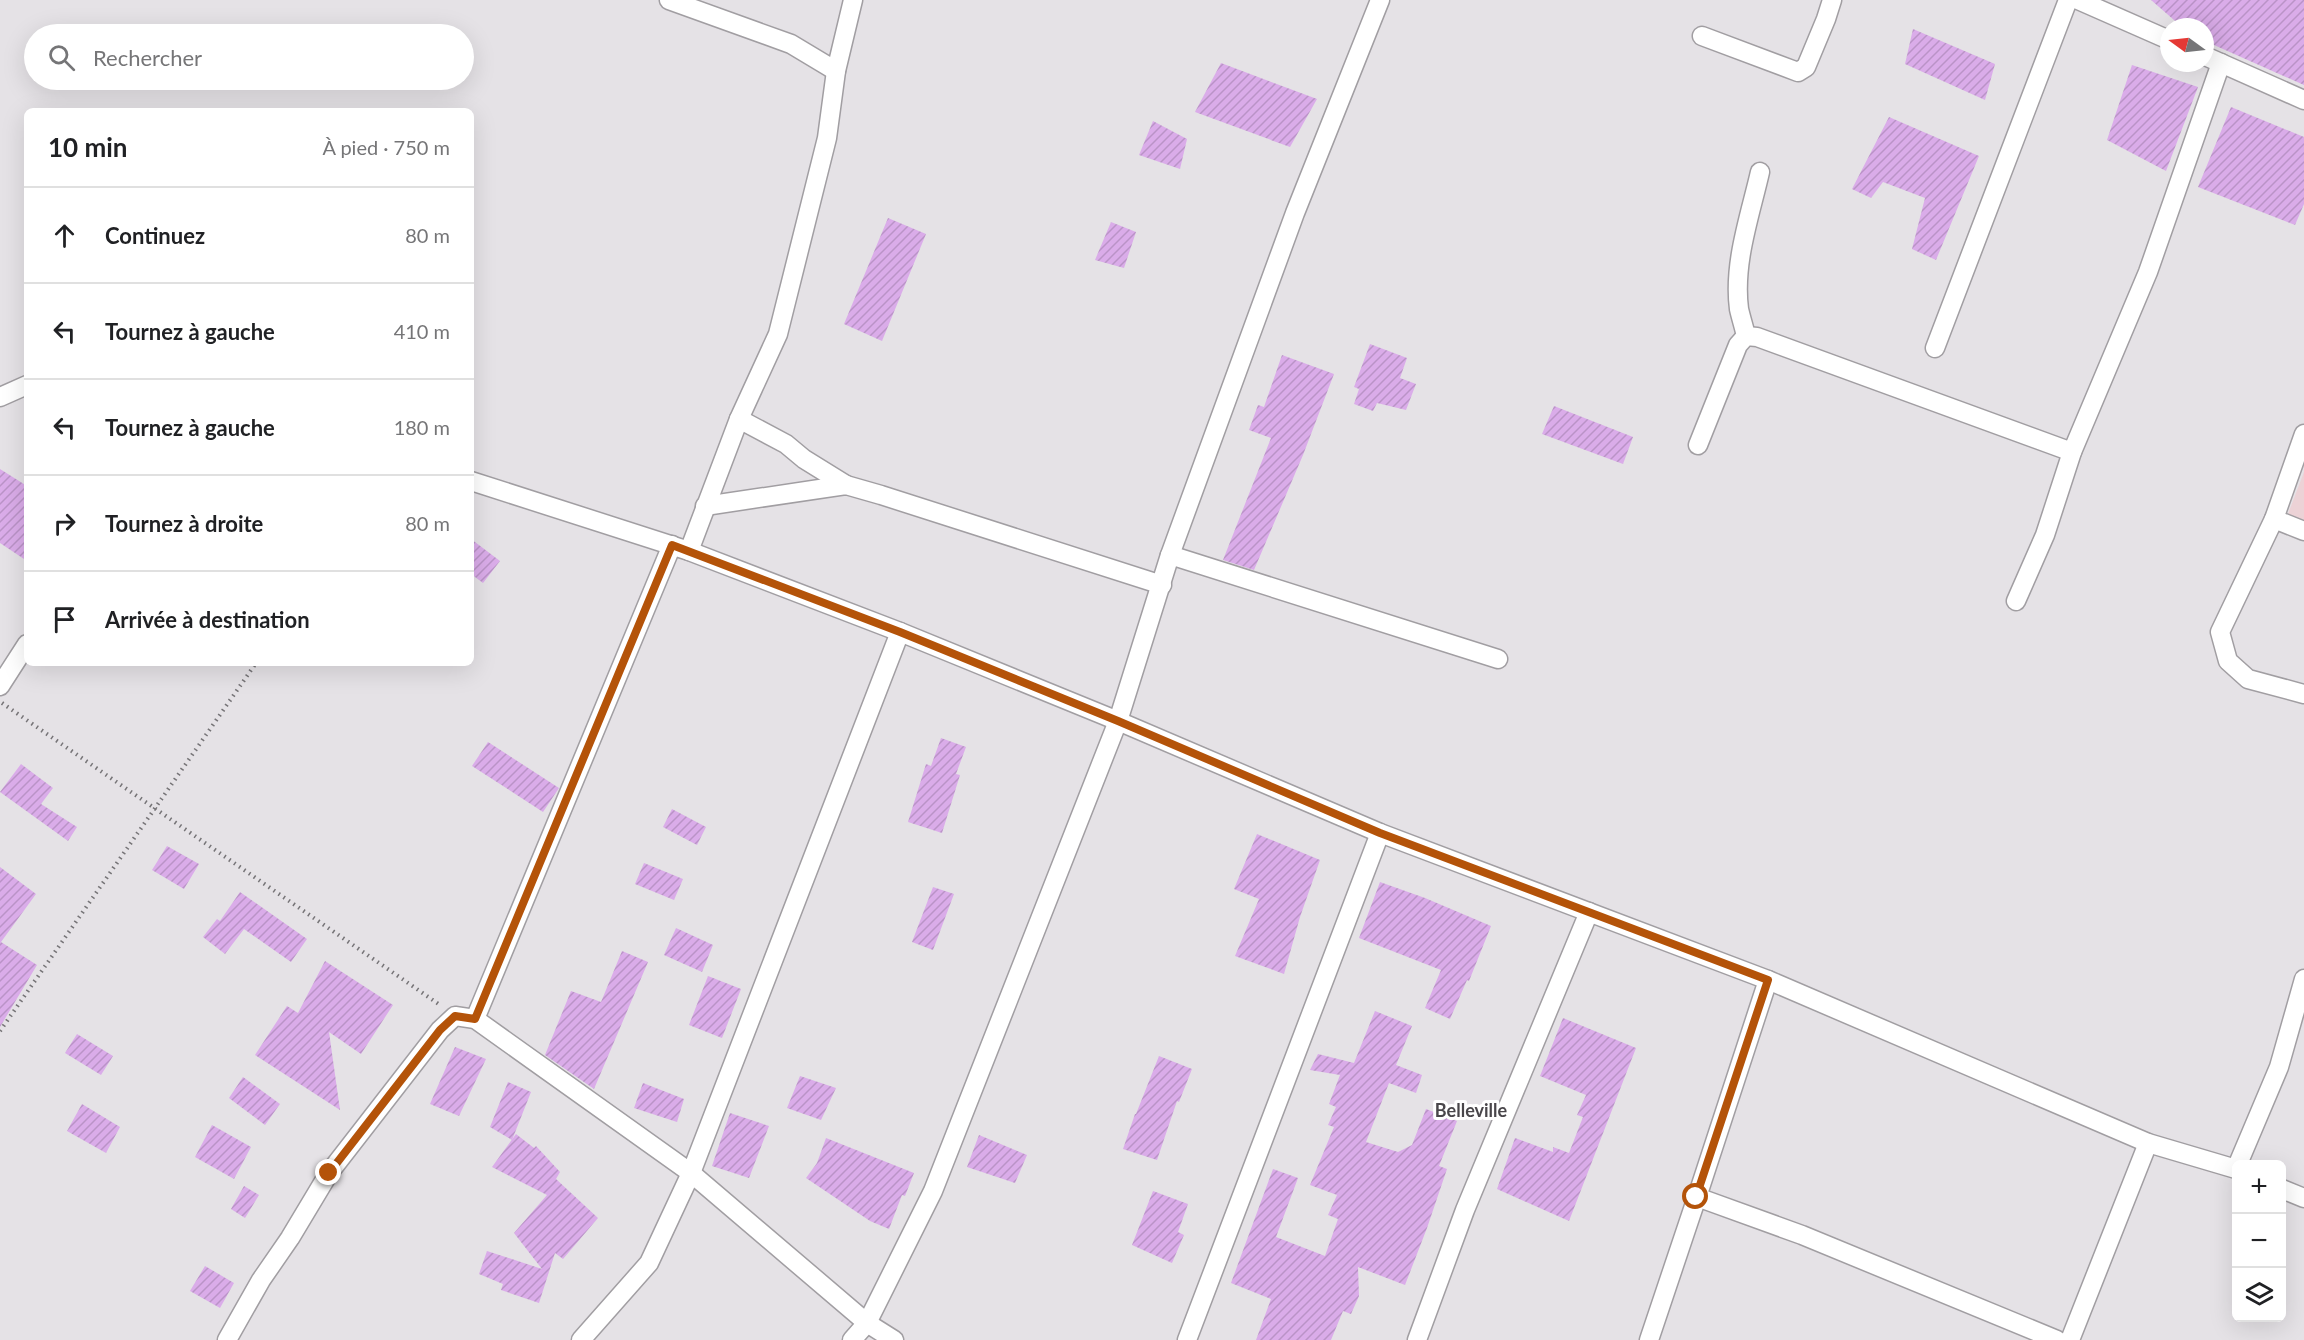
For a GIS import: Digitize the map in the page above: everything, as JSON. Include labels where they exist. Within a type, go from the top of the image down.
[{"type":"street","points":[[669,0],[791,44],[836,71]]},
{"type":"street","points":[[475,1019],[680,548],[705,506],[739,419],[778,334],[828,138],[836,71],[853,0]]},
{"type":"street","points":[[852,1340],[867,1323],[933,1191],[1118,721],[1170,555],[1295,213],[1380,0]]},
{"type":"street","points":[[1702,36],[1798,72],[1806,67],[1832,0]]},
{"type":"street","points":[[1935,348],[2068,0]]},
{"type":"street","points":[[2078,0],[2160,36]]},
{"type":"street","points":[[2214,59],[2304,100]]},
{"type":"street","points":[[2016,602],[2045,536],[2072,452],[2148,272],[2209,72]]},
{"type":"street","points":[[1746,336],[1739,308],[1739,277],[1742,246],[1761,172]]},
{"type":"street","points":[[1746,336],[1757,337],[2072,452]]},
{"type":"street","points":[[1698,445],[1738,345],[1746,336]]},
{"type":"street","points":[[0,396],[24,386]]},
{"type":"street","points":[[739,419],[786,444],[804,459],[846,485],[1162,585]]},
{"type":"street","points":[[2304,434],[2274,519],[2220,632],[2228,661],[2248,679],[2304,694]]},
{"type":"street","points":[[474,482],[680,548],[900,632],[1118,721],[1380,833],[1768,980],[2148,1143],[2232,1166]]},
{"type":"street","points":[[705,506],[846,485]]},
{"type":"street","points":[[2274,519],[2304,531]]},
{"type":"street","points":[[1170,555],[1497,659]]},
{"type":"street","points":[[581,1340],[649,1263],[691,1173],[900,632]]},
{"type":"street","points":[[0,686],[24,649]]},
{"type":"street","points":[[1187,1340],[1380,833]]},
{"type":"street","points":[[1417,1340],[1465,1210],[1589,912]]},
{"type":"street","points":[[2240,1160],[2279,1067],[2304,979]]},
{"type":"street","points":[[1649,1340],[1768,980]]},
{"type":"street","points":[[227,1340],[261,1280],[290,1238],[329,1173],[440,1030],[455,1016],[475,1019],[691,1173],[867,1323],[894,1340]]},
{"type":"street","points":[[2070,1340],[2148,1143]]},
{"type":"street","points":[[2286,1190],[2304,1198]]},
{"type":"street","points":[[1696,1197],[1802,1235],[2057,1340]]},
{"type":"path","points":[[0,1031],[254,666]]},
{"type":"path","points":[[0,702],[455,1016]]},
{"type":"shaded area","points":[[2304,472],[2304,521],[2288,514]]},
{"type":"building","points":[[2151,0],[2304,0],[2304,85],[2214,45],[2214,18],[2172,18]]},
{"type":"building","points":[[1913,29],[1995,64],[1985,100],[1905,64]]},
{"type":"building","points":[[1221,63],[1317,99],[1290,147],[1195,112]]},
{"type":"building","points":[[2132,65],[2198,87],[2166,171],[2107,140]]},
{"type":"building","points":[[2231,107],[2304,137],[2304,204],[2295,225],[2198,187]]},
{"type":"building","points":[[1889,117],[1979,156],[1936,260],[1912,249],[1925,198],[1883,182],[1871,198],[1852,189]]},
{"type":"building","points":[[1153,121],[1187,139],[1180,169],[1139,155]]},
{"type":"building","points":[[888,218],[926,234],[882,341],[844,324]]},
{"type":"building","points":[[1111,222],[1136,232],[1124,268],[1095,260]]},
{"type":"building","points":[[1370,344],[1407,358],[1400,378],[1416,384],[1406,410],[1377,403],[1373,411],[1354,404],[1359,389],[1354,387]]},
{"type":"building","points":[[1282,355],[1334,374],[1303,455],[1254,570],[1223,560],[1271,438],[1249,430],[1258,405],[1264,407]]},
{"type":"building","points":[[1554,406],[1633,437],[1623,464],[1542,434]]},
{"type":"building","points":[[0,469],[24,484],[24,559],[0,543]]},
{"type":"building","points":[[474,541],[500,561],[483,583],[474,576]]},
{"type":"building","points":[[941,738],[966,747],[956,774],[960,775],[942,833],[908,822],[926,764],[931,766]]},
{"type":"building","points":[[488,742],[559,788],[543,812],[472,766]]},
{"type":"building","points":[[21,764],[53,788],[41,804],[77,827],[68,841],[0,792]]},
{"type":"building","points":[[672,809],[706,827],[697,845],[663,827]]},
{"type":"building","points":[[1257,834],[1320,860],[1300,917],[1284,974],[1235,956],[1259,899],[1234,889]]},
{"type":"building","points":[[167,846],[199,864],[184,889],[152,870]]},
{"type":"building","points":[[644,863],[683,879],[674,900],[635,884]]},
{"type":"building","points":[[0,867],[36,894],[1,942],[37,965],[0,1027]]},
{"type":"building","points":[[1380,882],[1491,926],[1469,981],[1467,980],[1450,1019],[1425,1008],[1441,970],[1359,938]]},
{"type":"building","points":[[933,887],[954,894],[933,950],[912,942]]},
{"type":"building","points":[[240,892],[307,939],[291,962],[244,929],[225,954],[203,937],[217,919],[220,921]]},
{"type":"building","points":[[676,928],[713,945],[702,972],[664,955]]},
{"type":"building","points":[[622,951],[648,962],[594,1089],[545,1055],[571,991],[601,1002]]},
{"type":"building","points":[[325,961],[393,1005],[361,1054],[329,1032],[340,1110],[255,1055],[287,1006],[298,1013]]},
{"type":"building","points":[[708,976],[741,989],[722,1038],[689,1025]]},
{"type":"building","points":[[1375,1011],[1412,1026],[1396,1065],[1422,1075],[1416,1093],[1389,1083],[1366,1142],[1398,1152],[1412,1145],[1426,1109],[1457,1121],[1439,1166],[1447,1169],[1427,1228],[1405,1285],[1358,1267],[1359,1296],[1351,1314],[1343,1311],[1331,1340],[1256,1340],[1271,1299],[1231,1283],[1273,1169],[1298,1178],[1276,1237],[1325,1256],[1338,1219],[1328,1215],[1337,1195],[1310,1185],[1334,1127],[1328,1125],[1336,1107],[1329,1104],[1340,1075],[1310,1070],[1318,1054],[1354,1063]]},
{"type":"building","points":[[1563,1018],[1636,1048],[1569,1221],[1497,1189],[1515,1138],[1553,1152],[1553,1147],[1569,1153],[1583,1117],[1577,1115],[1586,1095],[1540,1076]]},
{"type":"building","points":[[77,1034],[113,1056],[101,1075],[65,1053]]},
{"type":"building","points":[[455,1047],[486,1059],[459,1116],[430,1104]]},
{"type":"building","points":[[1159,1056],[1192,1069],[1179,1102],[1177,1101],[1157,1160],[1123,1149]]},
{"type":"building","points":[[800,1076],[836,1088],[821,1120],[787,1108]]},
{"type":"building","points":[[243,1077],[280,1104],[265,1125],[229,1098]]},
{"type":"building","points":[[508,1082],[531,1092],[512,1140],[490,1127]]},
{"type":"building","points":[[643,1083],[684,1099],[677,1122],[634,1108]]},
{"type":"building","points":[[82,1104],[120,1127],[106,1153],[67,1131]]},
{"type":"building","points":[[730,1113],[769,1126],[749,1178],[712,1166]]},
{"type":"building","points":[[212,1125],[251,1147],[234,1179],[195,1157]]},
{"type":"building","points":[[516,1134],[534,1148],[536,1146],[560,1172],[556,1179],[598,1218],[563,1259],[555,1253],[539,1303],[501,1290],[503,1284],[479,1274],[487,1251],[542,1269],[514,1233],[547,1195],[492,1167]]},
{"type":"building","points":[[979,1135],[1027,1155],[1015,1183],[967,1167]]},
{"type":"building","points":[[826,1138],[914,1173],[905,1196],[902,1195],[889,1229],[870,1221],[806,1178],[817,1163]]},
{"type":"building","points":[[244,1186],[259,1195],[245,1218],[231,1209]]},
{"type":"building","points":[[1153,1191],[1188,1204],[1178,1232],[1184,1235],[1172,1263],[1132,1245]]},
{"type":"building","points":[[205,1266],[234,1283],[220,1308],[190,1291]]},
{"type":"district","name":"Belleville","points":[[1471,1111]]},
{"type":"route","points":[[329,1173],[440,1030],[455,1016],[475,1019],[672,545],[900,632],[1118,721],[1380,833],[1768,980],[1696,1197]]}]
